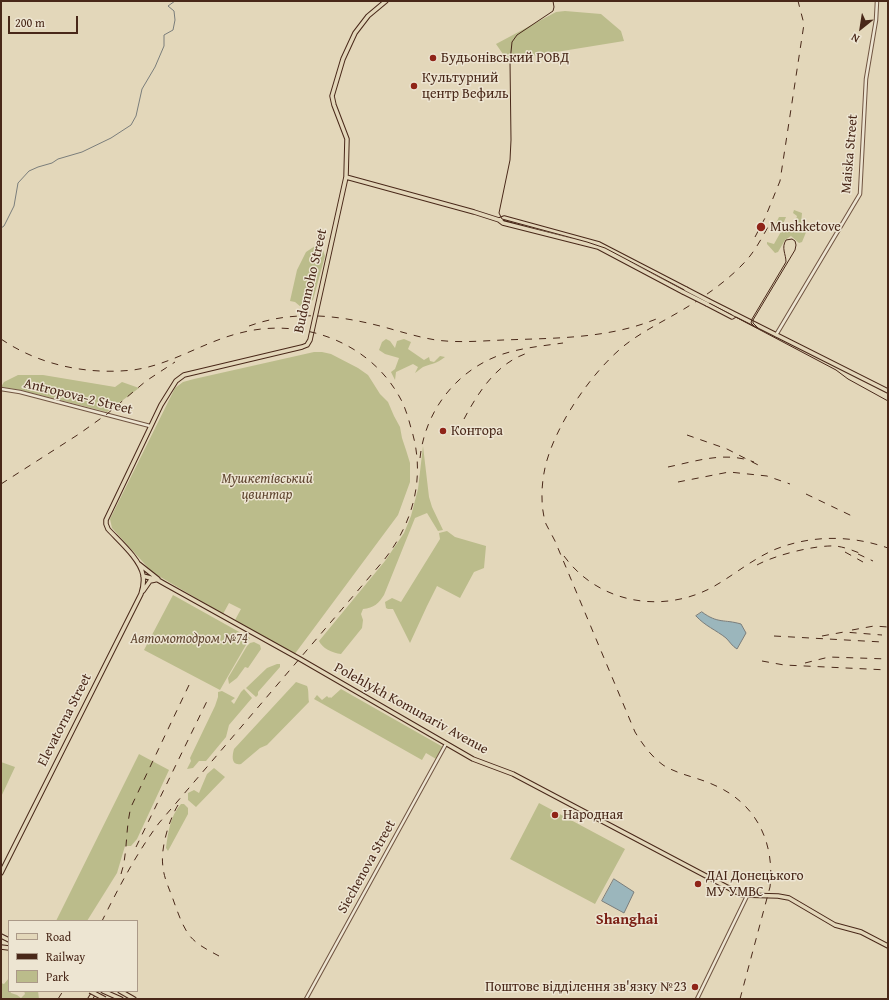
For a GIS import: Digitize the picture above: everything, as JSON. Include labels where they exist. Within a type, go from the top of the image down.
[{"type":"main road","name":"Budonnoho Street","points":[[143,576],[136,560],[108,529],[106,520],[150,426],[166,398],[181,377],[302,347],[308,343],[346,177],[346,139],[334,105],[332,96],[333,91],[343,59],[355,33],[368,16],[386,1]]},
{"type":"main road","points":[[346,177],[498,220],[503,223],[598,248],[734,316],[888,390]]},
{"type":"main road","points":[[136,560],[145,570],[160,581]]},
{"type":"main road","name":"Polehlykh Komunariv Avenue","points":[[143,576],[160,581],[300,659],[446,744],[482,763],[513,774],[736,892],[747,896],[778,896],[789,898],[828,922],[861,932],[888,946]]},
{"type":"main road","name":"Elevatorna Street","points":[[1,873],[141,594],[143,576]]},
{"type":"main road","points":[[141,594],[150,582],[154,580],[160,581]]},
{"type":"main road","points":[[93,992],[105,999]]},
{"type":"main road","points":[[90,999],[93,992]]},
{"type":"main road","points":[[93,992],[96,999]]},
{"type":"main road","points":[[106,992],[121,999]]},
{"type":"main road","points":[[122,992],[134,999]]},
{"type":"street","name":"Maiska Street","points":[[776,335],[860,194],[866,79],[876,20],[877,1]]},
{"type":"street","name":"Antropova-2 Street","points":[[1,389],[20,392],[150,426]]},
{"type":"street","name":"Siechenova Street","points":[[306,999],[446,744]]},
{"type":"street","points":[[697,999],[747,896]]},
{"type":"green space","points":[[565,11],[601,14],[621,31],[624,41],[507,60],[496,44],[556,12]]},
{"type":"green space","points":[[794,210],[802,213],[801,224],[804,226],[809,225],[802,242],[799,243],[791,236],[785,240],[778,252],[775,253],[767,242],[774,244],[783,228],[776,223],[779,217],[786,217],[783,224],[785,226],[794,226],[797,216],[793,213]]},
{"type":"green space","points":[[315,246],[323,250],[325,256],[313,300],[301,307],[295,302],[290,301],[297,270],[306,252]]},
{"type":"green space","points":[[386,339],[390,341],[395,348],[397,341],[404,339],[411,342],[408,349],[424,360],[429,357],[430,361],[434,362],[440,356],[445,357],[437,362],[423,367],[415,373],[418,367],[413,364],[396,372],[395,380],[391,372],[395,369],[399,358],[385,354],[379,350],[382,342]]},
{"type":"green space","name":"Мушкетівський цвинтар","points":[[314,352],[331,354],[358,368],[368,375],[380,394],[388,402],[400,427],[410,463],[410,482],[398,515],[294,655],[235,620],[241,609],[229,603],[223,614],[152,572],[112,528],[110,519],[175,388],[183,382],[194,379]]},
{"type":"green space","points":[[18,375],[43,375],[115,387],[122,382],[139,388],[107,412],[20,390],[1,387],[4,382]]},
{"type":"green space","points":[[423,446],[429,497],[443,530],[438,531],[427,513],[415,518],[384,595],[376,605],[363,609],[361,614],[363,620],[362,628],[341,654],[334,653],[322,646],[319,641],[385,561],[404,533],[411,516],[418,489]]},
{"type":"green space","points":[[447,531],[455,537],[486,546],[484,568],[474,572],[460,598],[437,586],[410,643],[393,609],[386,608],[385,602],[392,598],[401,602],[440,539],[439,533]]},
{"type":"green space","name":"Автомотодром №74","points":[[173,595],[250,638],[220,690],[144,650]]},
{"type":"green space","points":[[254,642],[260,645],[261,649],[248,668],[245,667],[237,678],[229,684],[228,678],[247,646]]},
{"type":"green space","points":[[280,664],[280,667],[258,692],[256,697],[246,688],[267,668]]},
{"type":"green space","points":[[296,682],[307,686],[309,702],[267,745],[260,748],[241,764],[235,763],[233,760],[234,749]]},
{"type":"green space","points":[[244,689],[252,698],[229,725],[226,737],[206,761],[199,761],[193,768],[187,769],[191,761],[190,758],[215,706],[218,692],[222,691],[235,698],[231,701],[234,704]]},
{"type":"green space","points":[[341,689],[443,747],[436,759],[426,753],[422,760],[314,699],[317,695],[322,700],[327,696],[331,698]]},
{"type":"green space","points":[[139,754],[169,770],[137,839],[131,846],[125,846],[117,873],[88,920],[56,920]]},
{"type":"green space","points":[[1,762],[15,767],[1,797]]},
{"type":"green space","points":[[214,768],[225,777],[196,807],[188,800],[188,793],[194,790],[199,793],[207,774]]},
{"type":"green space","points":[[539,803],[625,849],[595,904],[510,859]]},
{"type":"green space","points":[[181,804],[184,804],[188,808],[188,814],[168,851],[166,848],[170,825],[174,814]]},
{"type":"green space","points":[[8,979],[8,992],[21,998],[25,994],[24,992],[38,992],[39,999],[2,999],[1,983],[4,984]]},
{"type":"water","points":[[702,612],[717,620],[741,624],[746,633],[737,649],[726,638],[703,623],[696,616]]},
{"type":"water","points":[[614,879],[634,892],[624,913],[602,901]]},
{"type":"waterway","points":[[1,228],[4,226],[14,206],[18,183],[29,171],[52,163],[58,159],[82,152],[111,138],[131,125],[136,116],[142,89],[155,67],[164,46],[164,35],[173,30],[175,20],[174,11],[168,6],[175,1]]},
{"type":"tram line","points":[[553,1],[553,11],[517,35],[512,42],[510,62],[510,160],[499,213],[502,219],[605,248],[836,370],[848,379],[888,401]]},
{"type":"tram line","points":[[755,327],[751,323],[752,319],[786,262],[784,248],[785,243],[786,240],[792,239],[795,241],[795,250],[753,320],[753,323],[758,328]]},
{"type":"railway","points":[[755,237],[765,218],[780,181],[804,24],[798,1]]},
{"type":"railway","points":[[740,999],[770,887],[771,870],[766,840],[760,826],[741,802],[729,793],[714,785],[675,771],[663,765],[651,754],[638,737],[555,541],[546,524],[542,506],[542,486],[548,457],[555,439],[574,403],[599,370],[632,340],[693,304],[728,278],[750,256],[769,225]]},
{"type":"railway","points":[[249,326],[265,321],[298,316],[331,317],[364,322],[415,336],[436,340],[470,342],[583,336],[623,330],[661,317]]},
{"type":"railway","points":[[1,339],[31,356],[47,362],[81,369],[116,371],[133,370],[161,363],[226,337],[240,333],[263,329],[286,328],[309,331],[330,338],[351,348],[370,361],[386,377],[403,404],[409,420],[415,446],[417,480],[414,497],[410,514],[394,545],[384,560],[159,823],[121,883],[102,920]]},
{"type":"railway","points":[[420,458],[428,424],[436,409],[445,395],[470,371],[484,362],[500,355],[563,343]]},
{"type":"railway","points":[[464,419],[476,398],[491,378],[509,362],[519,356],[531,352]]},
{"type":"railway","points":[[1,484],[79,434],[107,414],[146,381],[175,362]]},
{"type":"railway","points":[[687,435],[727,449],[764,468]]},
{"type":"railway","points":[[668,467],[722,457],[732,457],[754,462]]},
{"type":"railway","points":[[678,482],[729,472],[767,476],[790,484]]},
{"type":"railway","points":[[806,494],[852,516]]},
{"type":"railway","points":[[564,556],[578,572],[594,584],[612,594],[651,602],[672,601],[692,596],[711,588],[767,553],[790,544],[803,541],[832,538],[846,539],[888,548]]},
{"type":"railway","points":[[757,565],[784,554],[817,547],[842,547],[862,554]]},
{"type":"railway","points":[[845,552],[863,562]]},
{"type":"railway","points":[[858,554],[873,561]]},
{"type":"railway","points":[[852,630],[874,626],[888,627]]},
{"type":"railway","points":[[822,636],[844,632],[882,635]]},
{"type":"railway","points":[[774,636],[882,642]]},
{"type":"railway","points":[[805,663],[829,657],[888,659]]},
{"type":"railway","points":[[762,661],[784,665],[888,670]]},
{"type":"railway","points":[[121,874],[125,858],[131,807],[189,685]]},
{"type":"railway","points":[[136,847],[209,697]]},
{"type":"railway","points":[[178,805],[171,818],[164,843],[162,860],[167,884],[180,919],[189,935],[199,944],[219,956]]},
{"type":"railway","points":[[58,999],[62,992]]},
{"type":"place","name":"Будьонівський РОВД","points":[[433,58]]},
{"type":"place","name":"Культурний центр Вефиль","points":[[414,86]]},
{"type":"place","name":"Mushketove","points":[[761,227]]},
{"type":"place","name":"Контора","points":[[443,431]]},
{"type":"place","name":"Народная","points":[[555,815]]},
{"type":"place","name":"ДАІ Донецького МУ УМВС","points":[[698,884]]},
{"type":"place","name":"Поштове відділення зв'язку №23","points":[[695,987]]},
{"type":"district","name":"Shanghai","points":[[627,920]]}]
